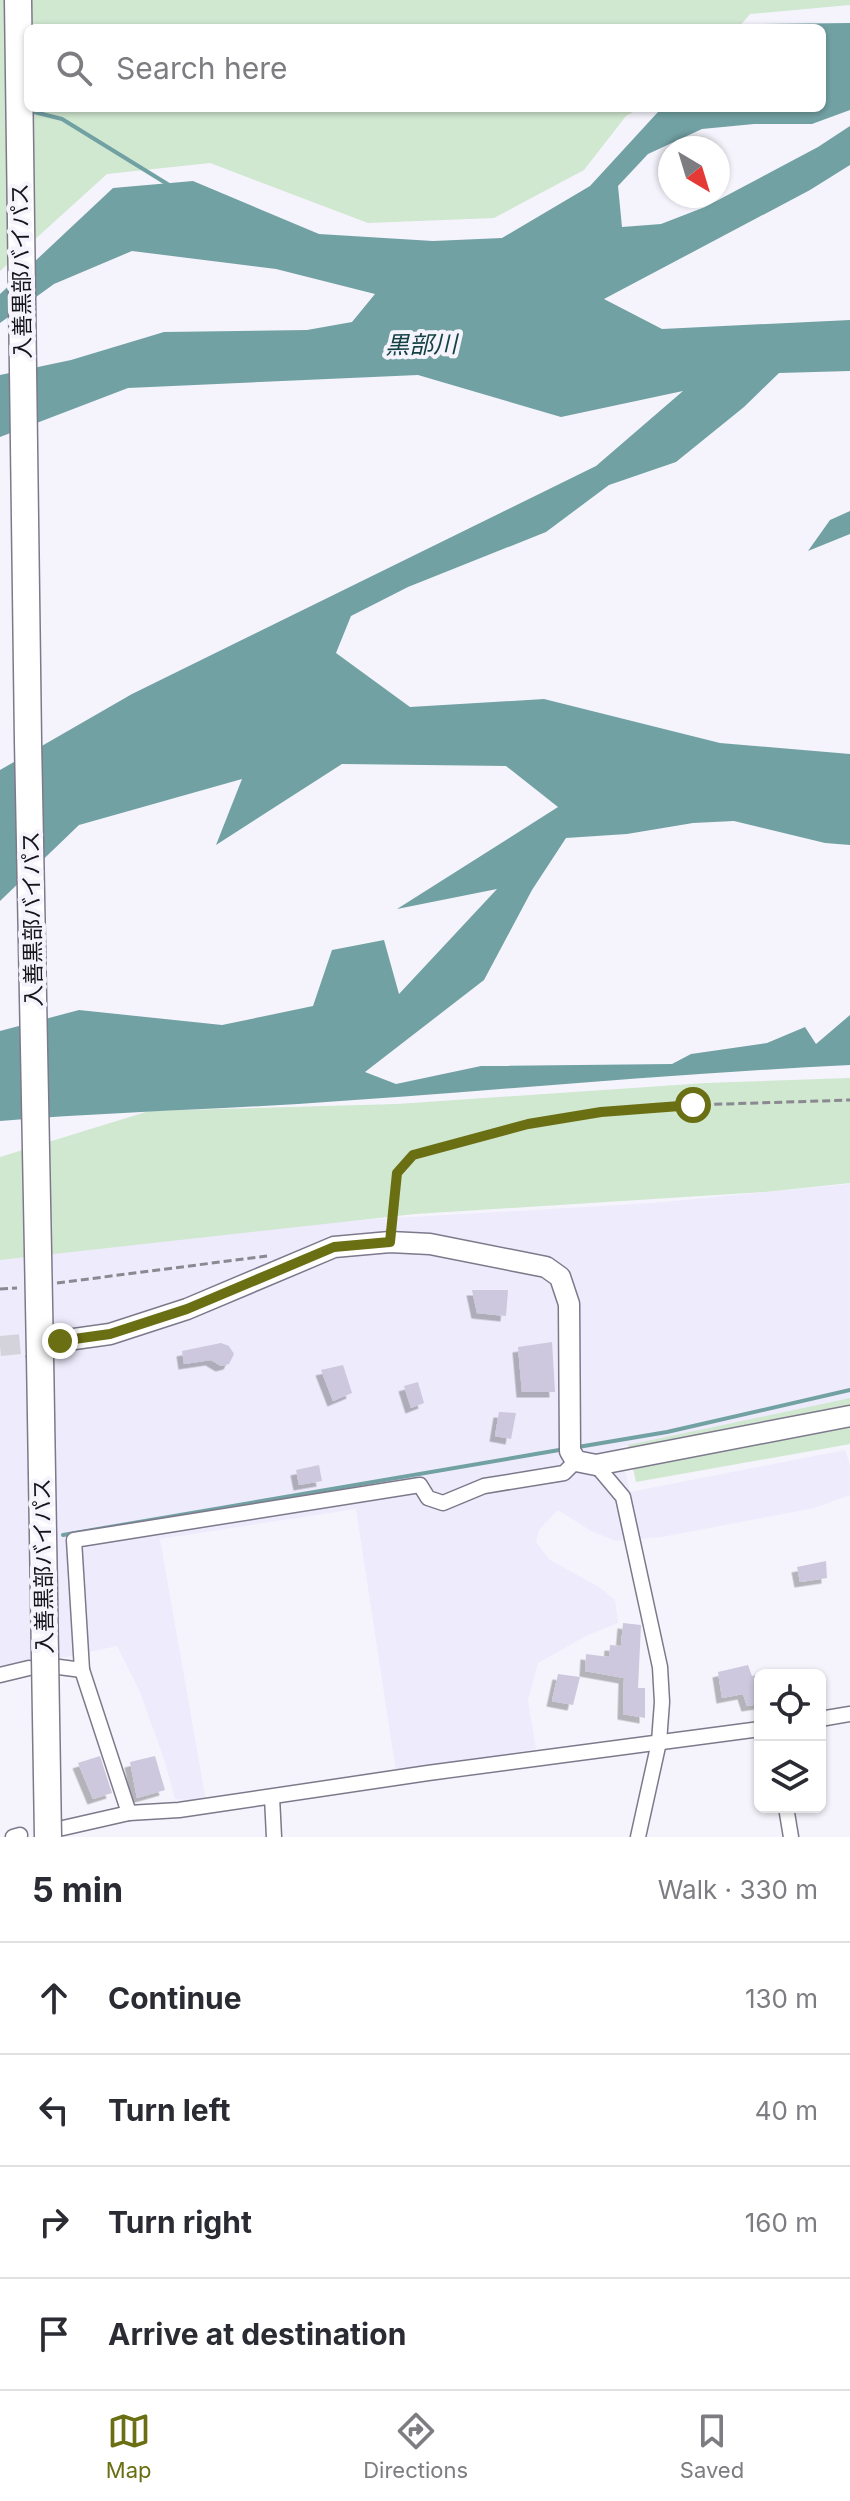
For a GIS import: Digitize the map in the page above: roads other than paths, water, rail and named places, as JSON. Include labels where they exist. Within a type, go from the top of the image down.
[{"type":"highway","name":"入善黒部バイパス","points":[[18,0],[38,1261],[50,1348],[56,1832]]},
{"type":"street","points":[[50,1348],[110,1334],[187,1309],[334,1247],[390,1242],[430,1244],[546,1267],[560,1277],[569,1304],[570,1451],[623,1497],[660,1667],[662,1702],[659,1742],[638,1837]]},
{"type":"street","points":[[129,1813],[82,1670],[74,1540],[420,1485],[428,1498],[443,1503],[484,1486],[564,1473],[586,1463],[850,1416]]},
{"type":"street","points":[[59,1667],[82,1670]]},
{"type":"street","points":[[0,1675],[29,1668]]},
{"type":"street","points":[[826,1718],[850,1714]]},
{"type":"street","points":[[56,1832],[129,1813],[179,1810],[754,1730]]},
{"type":"street","points":[[272,1797],[274,1837]]},
{"type":"street","points":[[787,1813],[791,1837]]},
{"type":"water","name":"黒部川","points":[[850,23],[850,110],[812,124],[754,124],[702,129],[687,136],[658,136],[658,149],[648,154],[618,186],[622,227],[661,224],[702,208],[730,208],[730,194],[818,147],[850,126],[850,165],[810,190],[604,299],[662,329],[850,320],[850,371],[779,373],[744,407],[676,462],[609,485],[546,532],[408,587],[351,616],[336,653],[410,707],[544,699],[720,743],[850,754],[850,845],[825,843],[734,821],[566,838],[532,890],[484,980],[365,1072],[396,1084],[481,1066],[672,1064],[691,1054],[767,1043],[805,1027],[816,1044],[850,1015],[850,1065],[298,1104],[0,1121],[0,1031],[79,1010],[222,1025],[313,1006],[332,950],[384,940],[399,994],[497,889],[397,909],[558,807],[506,766],[342,764],[216,845],[242,779],[79,825],[0,901],[0,770],[132,694],[596,466],[683,391],[561,417],[418,375],[128,388],[0,437],[0,375],[71,360],[164,332],[307,330],[352,322],[375,294],[276,269],[132,251],[54,284],[0,323],[0,294],[113,188],[193,181],[319,234],[433,241],[502,238],[590,186],[658,112],[826,112],[826,24],[755,24]]},
{"type":"water","points":[[850,511],[850,534],[808,551],[830,520]]},
{"type":"waterway","points":[[34,112],[62,119],[169,185]]},
{"type":"waterway","points":[[578,1447],[667,1432],[850,1390]]},
{"type":"waterway","points":[[63,1535],[565,1449]]},
{"type":"tunnel","points":[[0,1346],[52,1341]]}]
